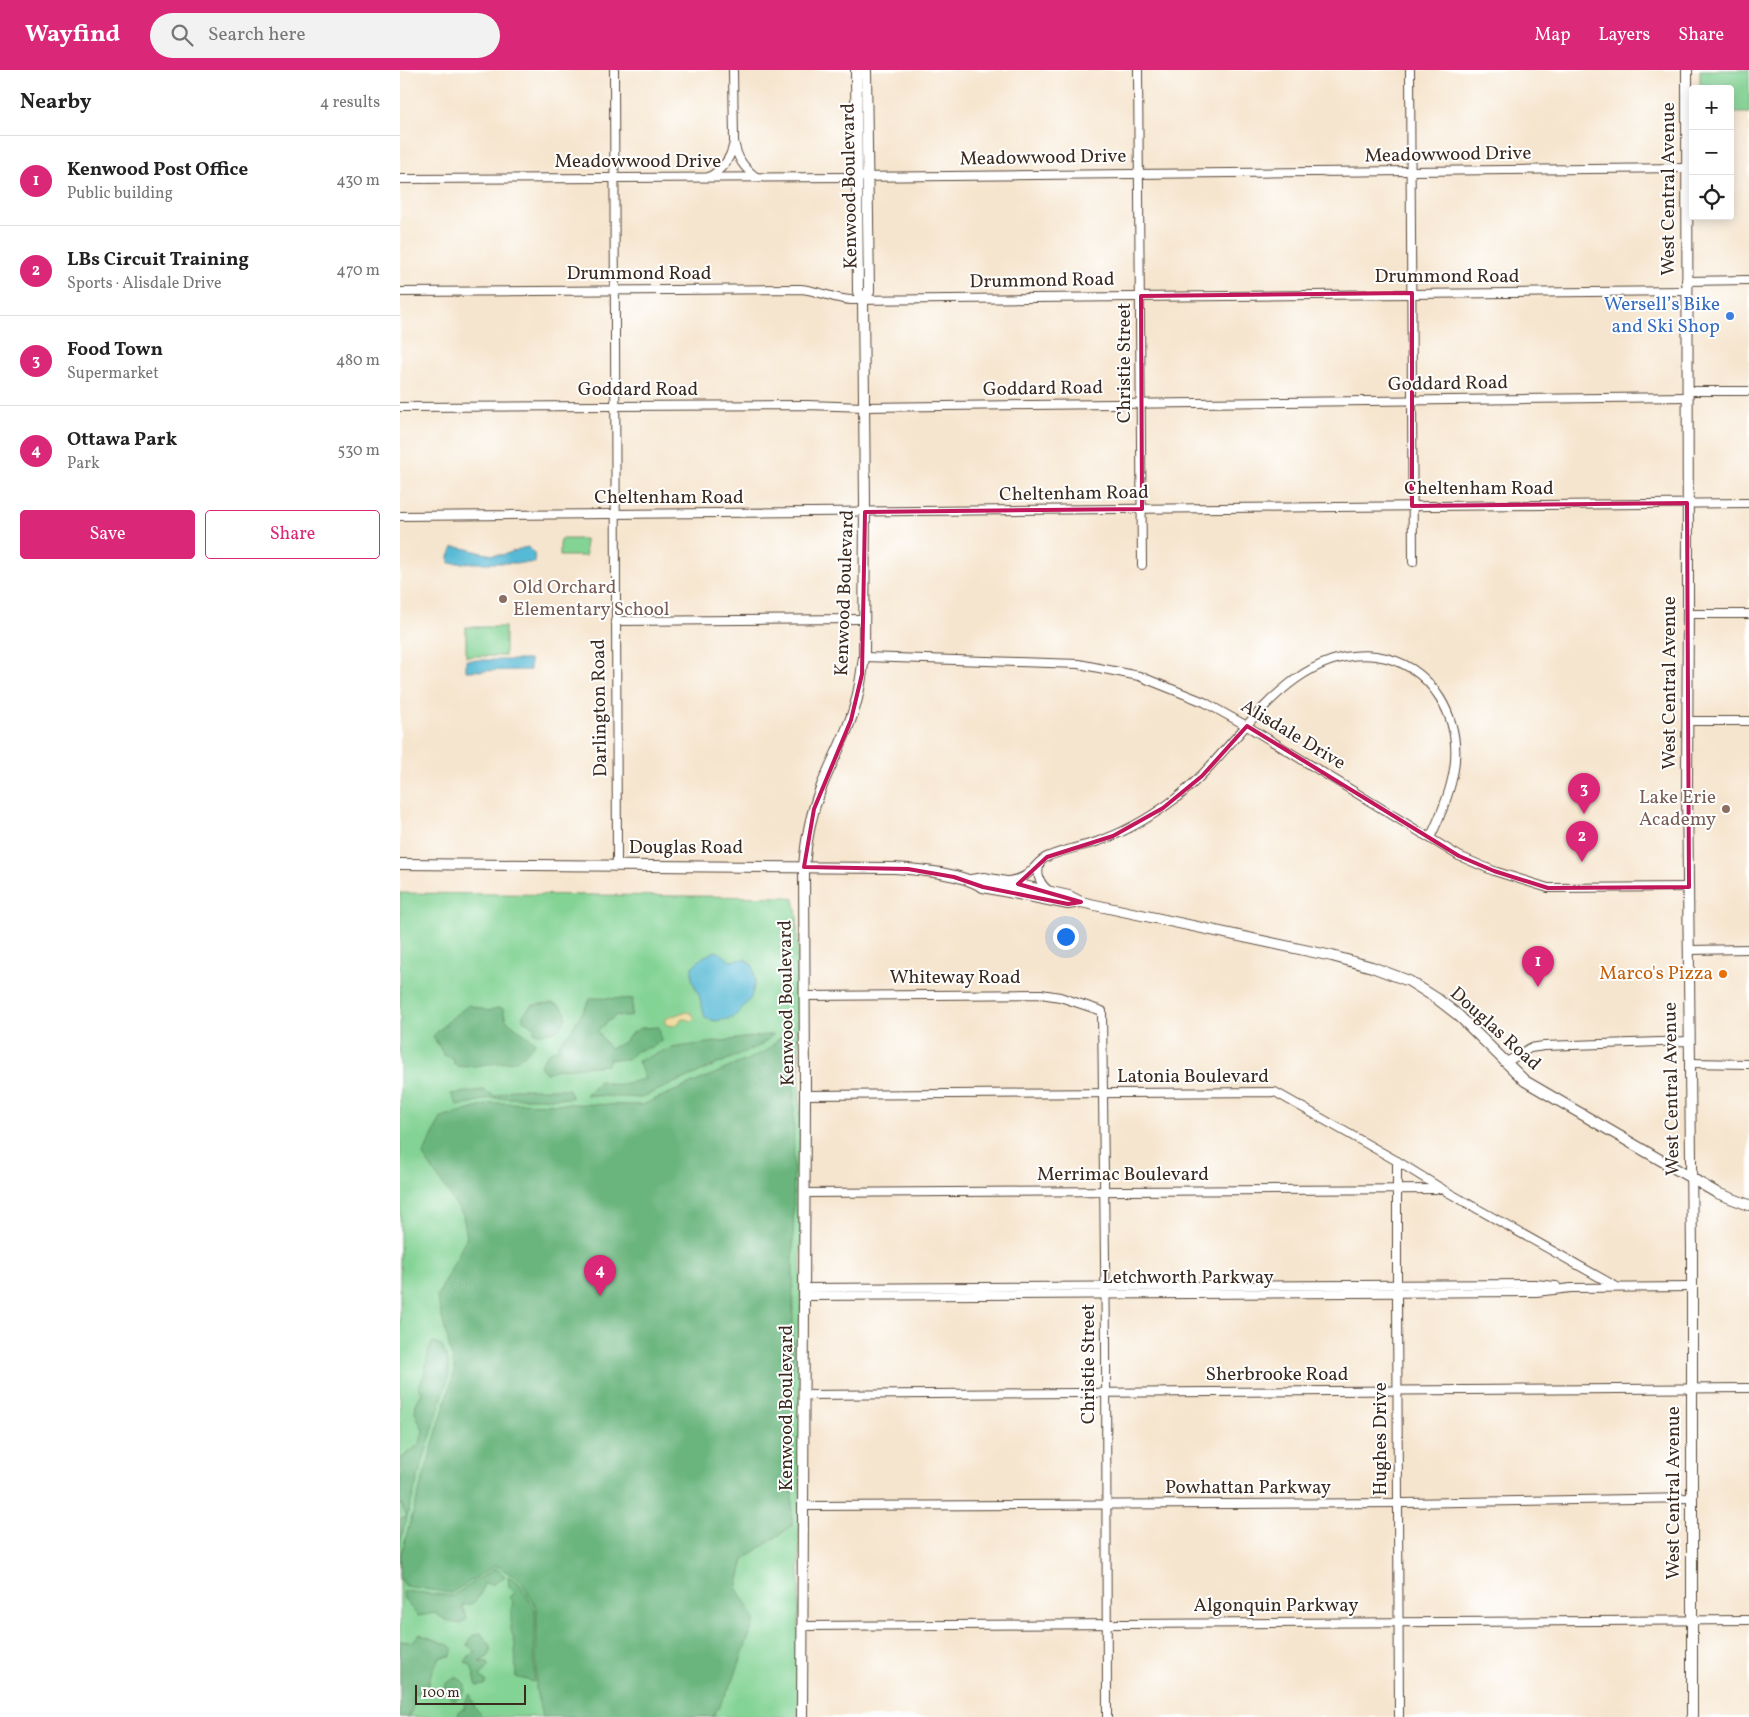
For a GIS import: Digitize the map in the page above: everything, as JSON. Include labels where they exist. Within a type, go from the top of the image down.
[{"type":"street","points":[[609,70],[614,74]]},
{"type":"street","points":[[708,177],[716,173],[728,160],[732,152],[734,141],[733,70]]},
{"type":"street","name":"Kenwood Boulevard","points":[[802,1717],[805,1506],[805,847],[821,787],[851,720],[859,692],[864,657],[865,407],[863,299],[858,292],[863,177],[861,82],[856,70]]},
{"type":"street","name":"Kenwood Boulevard","points":[[861,82],[866,70]]},
{"type":"street","points":[[861,82],[871,70]]},
{"type":"street","name":"Christie Street","points":[[1138,70],[1142,565]]},
{"type":"street","points":[[1410,70],[1413,562]]},
{"type":"street","name":"West Central Avenue","points":[[1687,70],[1687,786],[1692,1287],[1692,1717]]},
{"type":"street","name":"Darlington Road","points":[[614,74],[617,865]]},
{"type":"street","points":[[734,141],[739,160],[756,177]]},
{"type":"street","name":"Meadowwood Drive","points":[[400,178],[863,177],[1687,168]]},
{"type":"street","name":"Drummond Road","points":[[400,292],[800,289],[813,290],[842,299],[863,299],[1412,293],[1686,286],[1749,280]]},
{"type":"street","name":"Goddard Road","points":[[400,407],[807,405],[865,407],[1141,404],[1413,400],[1749,391]]},
{"type":"street","name":"Cheltenham Road","points":[[400,516],[1749,503]]},
{"type":"street","points":[[1688,614],[1749,614]]},
{"type":"street","points":[[616,621],[864,618]]},
{"type":"street","points":[[1006,882],[1024,877],[1041,861],[1054,854],[1113,836],[1163,808],[1202,776],[1286,686],[1307,672],[1333,659],[1351,655],[1390,658],[1409,666],[1418,672],[1438,696],[1450,718],[1455,741],[1455,755],[1450,791],[1444,810],[1430,838]]},
{"type":"street","name":"Alisdale Drive","points":[[864,657],[1079,664],[1139,676],[1204,702],[1247,726],[1459,856],[1518,879],[1548,888],[1689,887]]},
{"type":"street","points":[[1688,721],[1749,721]]},
{"type":"street","points":[[1041,861],[1038,877],[1043,886],[1049,891]]},
{"type":"street","name":"Douglas Road","points":[[400,864],[804,866],[908,869],[972,880],[984,878],[1006,882],[1069,896],[1081,902],[1339,958],[1390,973],[1423,989],[1450,1008],[1524,1081],[1717,1193],[1749,1206]]},
{"type":"street","name":"Douglas Road","points":[[972,880],[983,887],[1068,904],[1081,902]]},
{"type":"street","points":[[1689,950],[1749,949]]},
{"type":"street","name":"Whiteway Road","points":[[805,996],[1041,994],[1060,997],[1102,1012]]},
{"type":"street","name":"Christie Street","points":[[1102,1012],[1106,1393],[1106,1717]]},
{"type":"street","points":[[1505,1063],[1530,1048],[1544,1046],[1689,1042]]},
{"type":"street","points":[[1689,1063],[1749,1064]]},
{"type":"street","name":"Latonia Boulevard","points":[[805,1095],[1276,1092],[1398,1161],[1442,1190],[1619,1288]]},
{"type":"street","name":"Hughes Drive","points":[[1398,1161],[1396,1189],[1396,1289],[1399,1717]]},
{"type":"street","name":"Merrimac Boulevard","points":[[805,1192],[1442,1190]]},
{"type":"street","name":"Letchworth Parkway","points":[[805,1292],[1396,1289],[1536,1292],[1571,1288],[1692,1287]]},
{"type":"street","name":"Sherbrooke Road","points":[[804,1395],[1749,1388]]},
{"type":"street","name":"Powhattan Parkway","points":[[805,1506],[1398,1503],[1692,1498]]},
{"type":"street","name":"Algonquin Parkway","points":[[803,1626],[1749,1620]]},
{"type":"highlighted area","points":[[1412,293],[1412,506],[1687,503],[1689,887],[1548,888],[1494,871],[1459,856],[1247,726],[1202,776],[1163,808],[1113,836],[1047,857],[1018,884],[1081,902],[1068,904],[983,887],[954,877],[908,869],[804,867],[814,809],[851,720],[862,674],[865,512],[1142,509],[1141,296]]},
{"type":"green space","points":[[1700,70],[1749,70],[1749,113],[1734,113],[1734,85],[1700,85]]},
{"type":"green space","points":[[560,539],[585,539],[586,556],[560,556]]},
{"type":"green space","points":[[466,627],[505,627],[505,656],[466,656]]},
{"type":"green space","points":[[400,893],[786,897],[794,899],[797,915],[801,1216],[798,1717],[400,1717]]},
{"type":"green space","points":[[591,998],[633,999],[631,1016],[616,1015],[597,1031],[610,1049],[624,1042],[632,1033],[641,1028],[659,1027],[661,1040],[655,1046],[636,1051],[627,1060],[610,1059],[607,1065],[558,1069],[546,1073],[540,1066],[543,1060],[549,1053],[558,1049],[559,1043],[572,1029]]},
{"type":"green space","points":[[551,1003],[560,1006],[565,1012],[566,1016],[563,1024],[554,1031],[535,1033],[533,1026],[523,1020],[523,1015],[532,1005]]},
{"type":"green space","points":[[469,1005],[488,1011],[497,1008],[503,1009],[506,1020],[535,1042],[525,1054],[515,1060],[467,1067],[454,1065],[454,1059],[444,1055],[433,1036]]},
{"type":"green space","points":[[774,1034],[761,1045],[640,1098],[586,1095],[599,1081],[618,1085],[645,1079],[638,1061],[671,1048]]},
{"type":"green space","points":[[781,1037],[794,1058],[792,1526],[744,1559],[737,1589],[755,1619],[733,1681],[713,1717],[542,1717],[536,1690],[537,1608],[521,1581],[496,1565],[451,1593],[405,1586],[400,1576],[401,1554],[455,1370],[437,1297],[467,1237],[463,1215],[423,1155],[441,1118],[493,1103],[642,1105],[765,1052]]},
{"type":"green space","points":[[514,1089],[569,1089],[572,1098],[491,1098],[458,1106],[451,1094],[483,1090],[495,1096]]},
{"type":"green space","points":[[433,1342],[442,1347],[448,1361],[449,1375],[407,1517],[400,1501],[400,1459],[420,1444],[423,1430],[415,1412],[416,1404],[422,1393],[419,1386]]},
{"type":"green space","points":[[407,1517],[400,1542],[400,1519]]},
{"type":"green space","points":[[496,1568],[505,1576],[492,1585],[484,1583],[478,1598],[468,1605],[463,1605],[462,1608],[467,1619],[460,1624],[447,1621],[435,1613],[418,1616],[404,1599],[403,1591],[452,1596]]},
{"type":"green space","points":[[508,1576],[519,1583],[535,1609],[534,1682],[516,1677],[515,1644],[511,1630],[513,1602],[509,1598],[515,1592],[509,1587]]},
{"type":"green space","points":[[481,1633],[490,1646],[490,1652],[489,1656],[479,1662],[488,1662],[488,1666],[480,1676],[487,1682],[485,1685],[477,1686],[471,1665],[465,1662],[469,1656],[476,1653],[468,1645],[472,1636]]},
{"type":"green space","points":[[419,1634],[453,1648],[451,1656],[440,1657],[430,1677],[425,1696],[415,1693],[412,1696],[414,1704],[409,1717],[400,1717],[400,1641],[413,1642]]},
{"type":"green space","points":[[456,1677],[465,1683],[465,1691],[454,1701],[447,1694],[444,1685]]},
{"type":"green space","points":[[470,1694],[475,1708],[484,1717],[457,1717],[460,1710],[465,1708],[464,1703]]},
{"type":"sand","points":[[684,1012],[691,1013],[695,1018],[691,1021],[682,1018],[678,1024],[669,1026],[664,1022],[667,1018]]},
{"type":"water","points":[[453,547],[501,555],[528,547],[534,553],[535,563],[449,563]]},
{"type":"water","points":[[466,660],[530,660],[530,670],[466,671]]},
{"type":"water","points":[[716,951],[730,961],[745,959],[753,966],[755,981],[751,998],[733,1018],[715,1021],[705,1018],[699,995],[692,980],[692,967],[703,957]]},
{"type":"place","name":"Wersell’s Bike and Ski Shop","points":[[1730,316]]},
{"type":"place","name":"Old Orchard Elementary School","points":[[503,599]]},
{"type":"place","name":"Lake Erie Academy","points":[[1726,809]]},
{"type":"place","name":"Food Town","points":[[1584,814]]},
{"type":"place","name":"LBs Circuit Training","points":[[1582,862]]},
{"type":"place","name":"Marco's Pizza","points":[[1723,974]]},
{"type":"place","name":"Kenwood Post Office","points":[[1538,987]]},
{"type":"place","name":"Ottawa Park","points":[[600,1296]]}]
